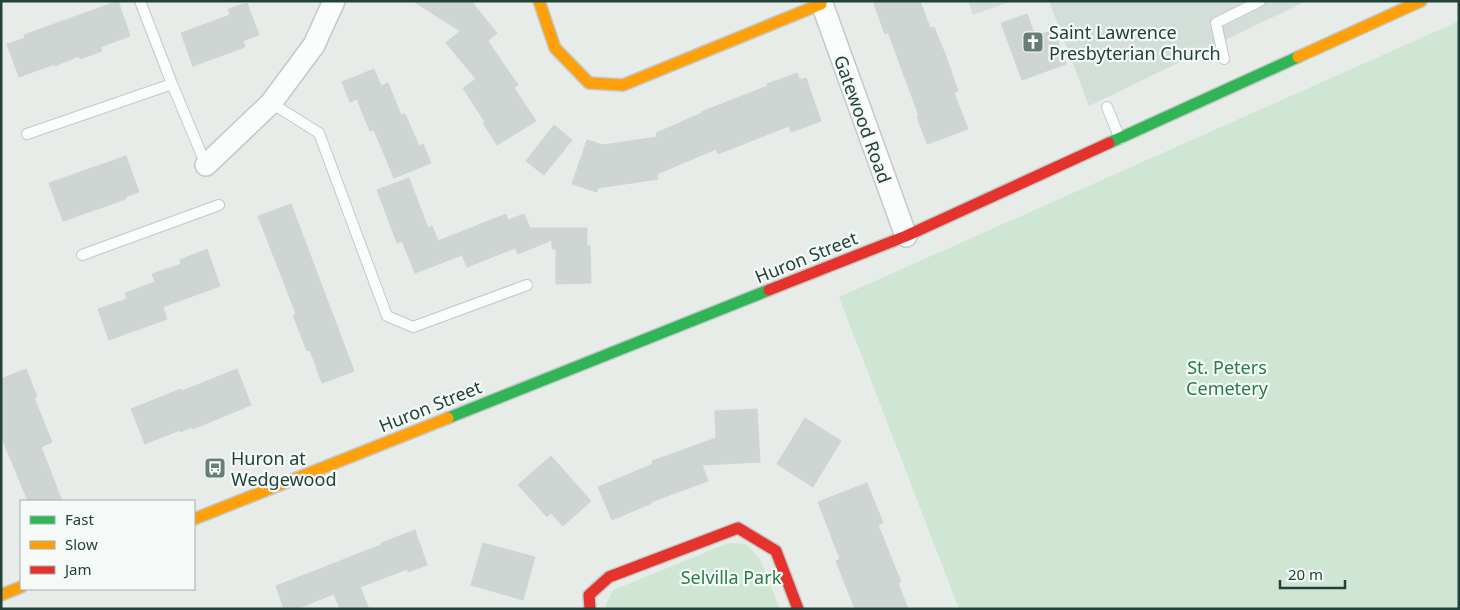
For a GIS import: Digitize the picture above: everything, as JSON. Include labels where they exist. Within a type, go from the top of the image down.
[{"type":"main road","points":[[539,1],[555,48],[589,83],[623,85],[821,2]]},
{"type":"main road","name":"Huron Street","points":[[195,519],[906,236],[1421,1]]},
{"type":"main road","points":[[590,609],[588,595],[609,577],[738,528],[776,551],[798,609]]},
{"type":"main road","points":[[1,595],[20,587]]},
{"type":"street","points":[[206,165],[271,103],[314,45],[334,1]]},
{"type":"street","name":"Gatewood Road","points":[[821,2],[906,236]]},
{"type":"lane","points":[[140,1],[206,165]]},
{"type":"lane","points":[[1224,59],[1216,23],[1260,1]]},
{"type":"lane","points":[[27,134],[172,84]]},
{"type":"lane","points":[[271,103],[319,133],[387,316],[414,327],[527,285]]},
{"type":"lane","points":[[1107,107],[1120,139]]},
{"type":"lane","points":[[82,255],[219,205]]},
{"type":"shaded area","points":[[968,1],[1011,1],[973,15]]},
{"type":"shaded area","points":[[1049,1],[1306,1],[1089,106]]},
{"type":"green space","name":"St. Peters Cemetery","points":[[1459,21],[1459,609],[959,609],[839,297]]},
{"type":"green space","name":"Selvilla Park","points":[[729,543],[746,544],[760,559],[780,609],[606,609],[606,604],[613,590]]},
{"type":"building","points":[[118,1],[130,36],[100,47],[102,51],[80,59],[79,56],[55,66],[55,64],[19,77],[7,44],[25,38],[24,35]]},
{"type":"building","points":[[413,1],[471,1],[497,33],[488,41],[518,85],[514,88],[536,121],[497,145],[463,88],[476,79],[446,43],[460,31]]},
{"type":"building","points":[[873,1],[920,1],[930,28],[934,27],[945,54],[958,91],[954,93],[968,129],[927,144],[917,117],[919,116],[888,32],[885,34]]},
{"type":"building","points":[[247,3],[259,35],[243,41],[245,47],[193,66],[181,33],[230,15],[228,9]]},
{"type":"building","name":"Saint Lawrence Presbyterian Church","points":[[1027,14],[1035,36],[1054,30],[1066,64],[1022,80],[1001,23]]},
{"type":"building","points":[[374,69],[381,86],[388,83],[401,115],[405,114],[419,146],[423,144],[431,163],[394,178],[374,130],[370,131],[357,99],[350,102],[342,82]]},
{"type":"building","points":[[797,73],[800,80],[806,78],[821,121],[791,132],[789,126],[718,154],[716,149],[657,174],[658,179],[598,188],[597,192],[572,184],[587,140],[603,145],[657,137],[656,133],[701,112]]},
{"type":"building","points":[[554,125],[572,140],[544,175],[526,161]]},
{"type":"building","points":[[126,156],[139,192],[125,197],[126,199],[63,221],[49,183]]},
{"type":"building","points":[[409,178],[428,228],[432,226],[438,241],[506,214],[508,220],[524,214],[530,228],[587,228],[587,246],[590,246],[591,283],[556,284],[556,249],[552,249],[552,240],[518,254],[515,248],[467,267],[462,255],[415,273],[402,241],[397,243],[377,190]]},
{"type":"building","points":[[291,204],[354,371],[322,383],[310,350],[307,351],[293,315],[296,314],[258,216]]},
{"type":"building","points":[[207,249],[220,286],[163,307],[167,319],[109,340],[98,309],[127,299],[125,293],[155,282],[152,274],[181,264],[180,260]]},
{"type":"building","points":[[26,369],[37,397],[34,398],[52,442],[41,447],[62,500],[28,500],[1,436],[1,379]]},
{"type":"building","points":[[237,369],[251,405],[193,429],[192,427],[180,432],[180,430],[145,444],[131,409]]},
{"type":"building","points":[[757,409],[760,462],[702,465],[708,481],[651,502],[612,520],[598,487],[653,464],[652,461],[716,438],[715,411]]},
{"type":"building","points":[[805,418],[841,441],[813,487],[777,464]]},
{"type":"building","points":[[551,456],[591,501],[563,526],[551,513],[547,517],[518,485]]},
{"type":"building","points":[[867,483],[883,523],[878,525],[901,582],[898,583],[908,609],[855,609],[836,561],[840,559],[818,502]]},
{"type":"building","points":[[415,530],[427,565],[408,572],[407,569],[360,587],[369,609],[340,609],[334,594],[296,609],[284,609],[276,586]]},
{"type":"building","points":[[483,543],[535,557],[523,600],[471,585]]},
{"type":"traffic: fast","points":[[1109,143],[1298,57]]},
{"type":"traffic: fast","points":[[448,418],[769,290]]},
{"type":"traffic: slow","points":[[539,1],[555,48],[589,83],[623,85],[821,4]]},
{"type":"traffic: slow","points":[[1298,57],[1421,1]]},
{"type":"traffic: slow","points":[[195,519],[448,418]]},
{"type":"traffic: slow","points":[[1,595],[20,587]]},
{"type":"traffic: jam","points":[[769,290],[906,236],[1109,143]]},
{"type":"traffic: jam","points":[[590,609],[589,595],[609,577],[738,528],[776,551],[798,609]]},
{"type":"place","name":"Saint Lawrence Presbyterian Church","points":[[1033,42]]},
{"type":"place","name":"Huron at Wedgewood","points":[[215,468]]}]
